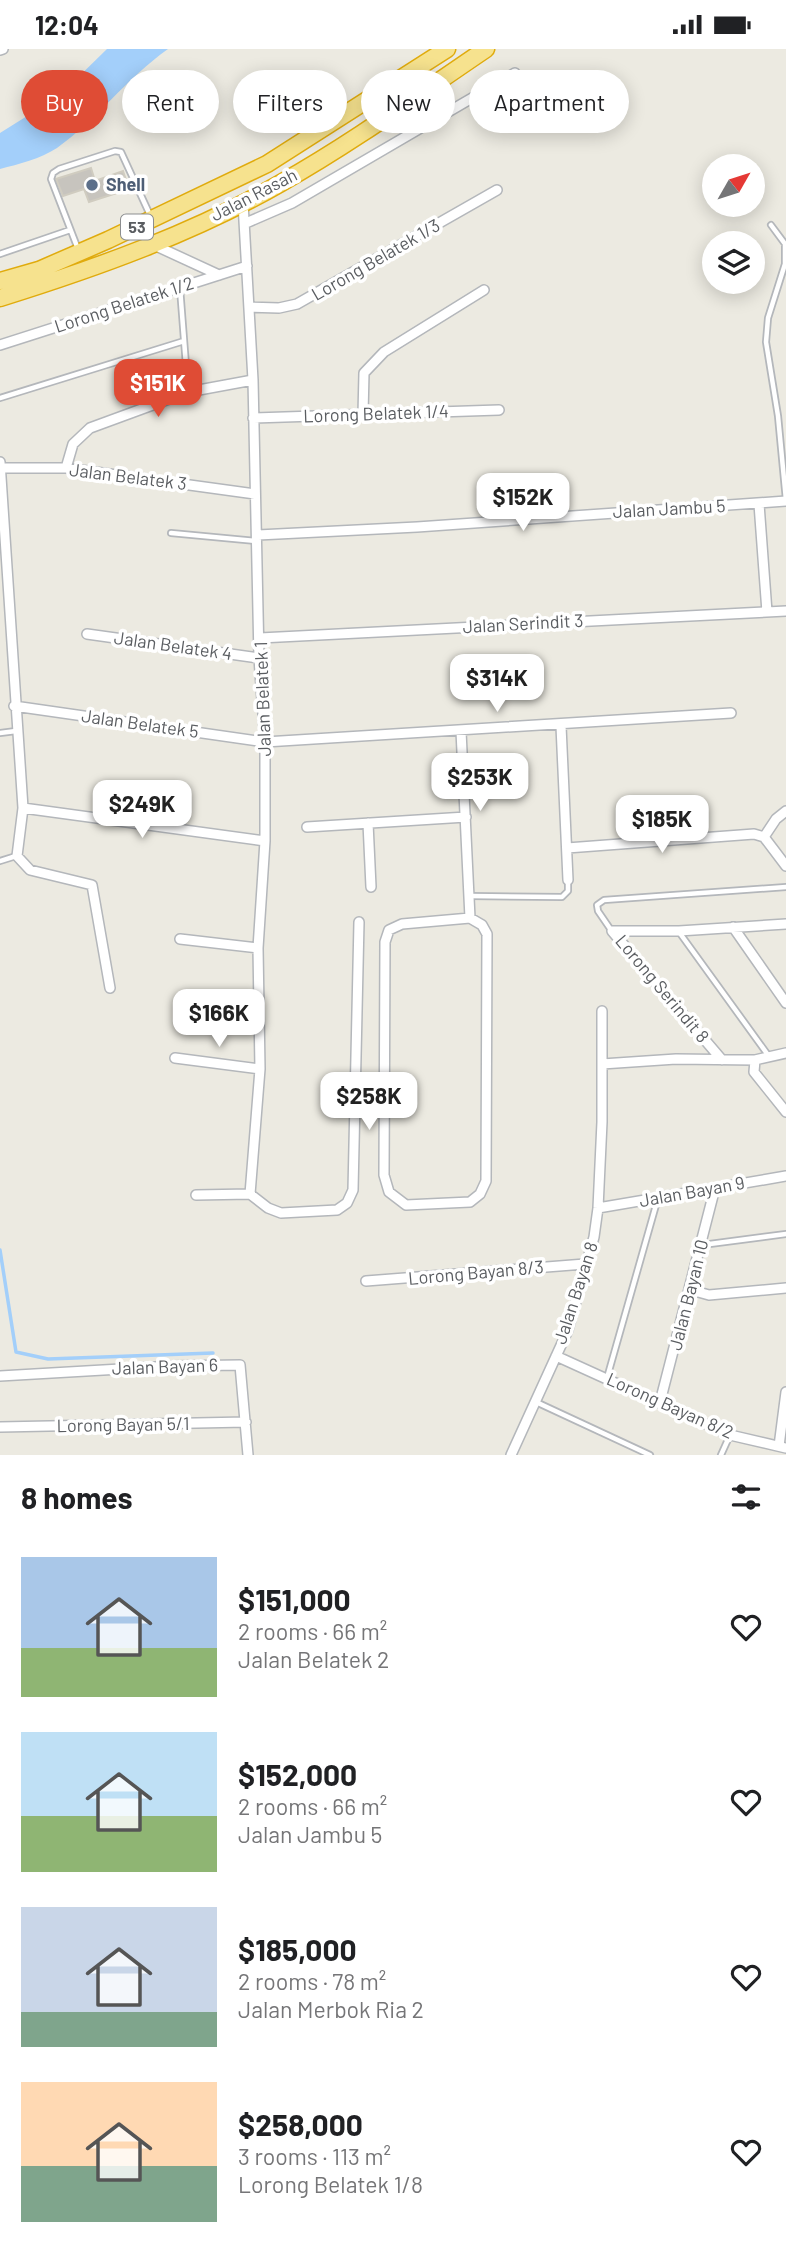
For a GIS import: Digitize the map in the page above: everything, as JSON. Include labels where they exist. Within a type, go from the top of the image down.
[{"type":"highway","name":"Jalan Rasah","points":[[0,281],[39,270],[79,253],[234,181],[300,143],[447,49]]},
{"type":"highway","name":"Jalan Rasah","points":[[0,298],[57,280],[151,244],[243,203],[339,149],[486,49]]},
{"type":"highway","points":[[234,181],[243,203]]},
{"type":"street","points":[[246,223],[292,203],[469,100]]},
{"type":"street","name":"Lorong Belatek 1/3","points":[[248,307],[297,304],[497,190]]},
{"type":"street","name":"Jalan Belatek 1","points":[[243,203],[253,380],[259,658],[265,743],[265,841],[258,948],[260,1069],[250,1194]]},
{"type":"street","points":[[151,244],[219,275]]},
{"type":"street","name":"Lorong Belatek 1/2","points":[[0,345],[247,266]]},
{"type":"street","points":[[363,414],[364,373],[384,352],[484,290]]},
{"type":"street","points":[[66,468],[73,444],[90,428],[188,392],[253,380]]},
{"type":"street","name":"Lorong Belatek 1/4","points":[[253,418],[499,410]]},
{"type":"street","points":[[1,465],[8,563],[4,602],[23,809],[18,856],[30,870],[92,885],[110,988]]},
{"type":"street","name":"Jalan Belatek 3","points":[[1,465],[66,468],[255,494]]},
{"type":"street","name":"Jalan Jambu 5","points":[[258,538],[786,501]]},
{"type":"street","points":[[760,504],[767,612]]},
{"type":"street","name":"Jalan Serindit 3","points":[[260,638],[786,611]]},
{"type":"street","name":"Jalan Belatek 4","points":[[87,634],[259,658]]},
{"type":"street","name":"Jalan Belatek 5","points":[[14,706],[265,743],[731,713]]},
{"type":"street","points":[[561,726],[568,880]]},
{"type":"street","points":[[461,731],[470,918]]},
{"type":"street","points":[[23,809],[265,841]]},
{"type":"street","points":[[567,848],[759,835],[786,811]]},
{"type":"street","points":[[307,827],[466,817]]},
{"type":"street","points":[[368,823],[371,887]]},
{"type":"street","points":[[759,835],[786,866]]},
{"type":"street","points":[[470,918],[482,925],[488,934],[486,1181],[480,1194],[470,1202],[406,1205],[389,1192],[384,1175],[385,942],[388,930],[402,924],[470,918]]},
{"type":"street","points":[[196,1195],[250,1194],[268,1208],[281,1213],[337,1210],[347,1203],[353,1190],[359,922]]},
{"type":"street","name":"Lorong Serindit 8","points":[[612,931],[678,931],[786,924]]},
{"type":"street","points":[[733,927],[786,1003]]},
{"type":"street","name":"Lorong Serindit 8","points":[[612,931],[722,1061]]},
{"type":"street","points":[[180,939],[258,948]]},
{"type":"street","name":"Jalan Bayan 8","points":[[515,1454],[577,1300],[594,1237],[598,1208],[602,1011]]},
{"type":"street","points":[[602,1065],[676,1059],[755,1060],[786,1053]]},
{"type":"street","points":[[175,1058],[260,1069]]},
{"type":"street","points":[[755,1060],[754,1072],[786,1112]]},
{"type":"street","name":"Jalan Bayan 9","points":[[598,1208],[786,1176]]},
{"type":"street","name":"Jalan Bayan 10","points":[[660,1402],[691,1290],[715,1188]]},
{"type":"street","name":"Lorong Bayan 8/3","points":[[366,1282],[585,1264]]},
{"type":"street","points":[[691,1290],[709,1295],[786,1288]]},
{"type":"street","name":"Lorong Bayan 8/2","points":[[556,1356],[730,1434],[783,1447]]},
{"type":"street","name":"Jalan Bayan 6","points":[[0,1376],[172,1366],[240,1365],[248,1455]]},
{"type":"street","points":[[783,1447],[786,1392]]},
{"type":"street","name":"Lorong Bayan 5/1","points":[[0,1427],[246,1422]]},
{"type":"lane","points":[[79,253],[51,179],[53,173],[115,151],[121,152],[152,219]]},
{"type":"lane","points":[[771,225],[785,244],[785,264],[768,318],[766,342],[778,416],[786,501]]},
{"type":"lane","points":[[0,254],[71,230]]},
{"type":"lane","points":[[180,287],[188,392]]},
{"type":"lane","points":[[0,398],[184,341]]},
{"type":"lane","points":[[171,533],[258,538]]},
{"type":"lane","points":[[0,733],[16,730]]},
{"type":"lane","points":[[0,861],[18,856]]},
{"type":"lane","points":[[469,896],[562,897],[568,891],[568,880]]},
{"type":"lane","points":[[612,931],[598,911],[597,905],[604,900],[786,887]]},
{"type":"lane","points":[[678,931],[769,1056]]},
{"type":"lane","points":[[607,1379],[658,1197]]},
{"type":"lane","points":[[702,1245],[786,1234]]},
{"type":"lane","points":[[535,1402],[650,1455]]},
{"type":"lane","points":[[721,1455],[730,1434]]},
{"type":"water","points":[[107,49],[168,49],[142,70],[122,70],[122,89],[108,103],[108,70],[86,70]]},
{"type":"water","points":[[21,120],[21,133],[76,133],[50,152],[0,169],[0,133]]},
{"type":"building","name":"Shell","points":[[91,168],[95,181],[123,171],[129,189],[89,202],[84,189],[63,196],[56,179]]},
{"type":"waterway","points":[[0,1250],[16,1352],[48,1359],[213,1353]]},
{"type":"place","name":"Shell","points":[[92,185]]}]
